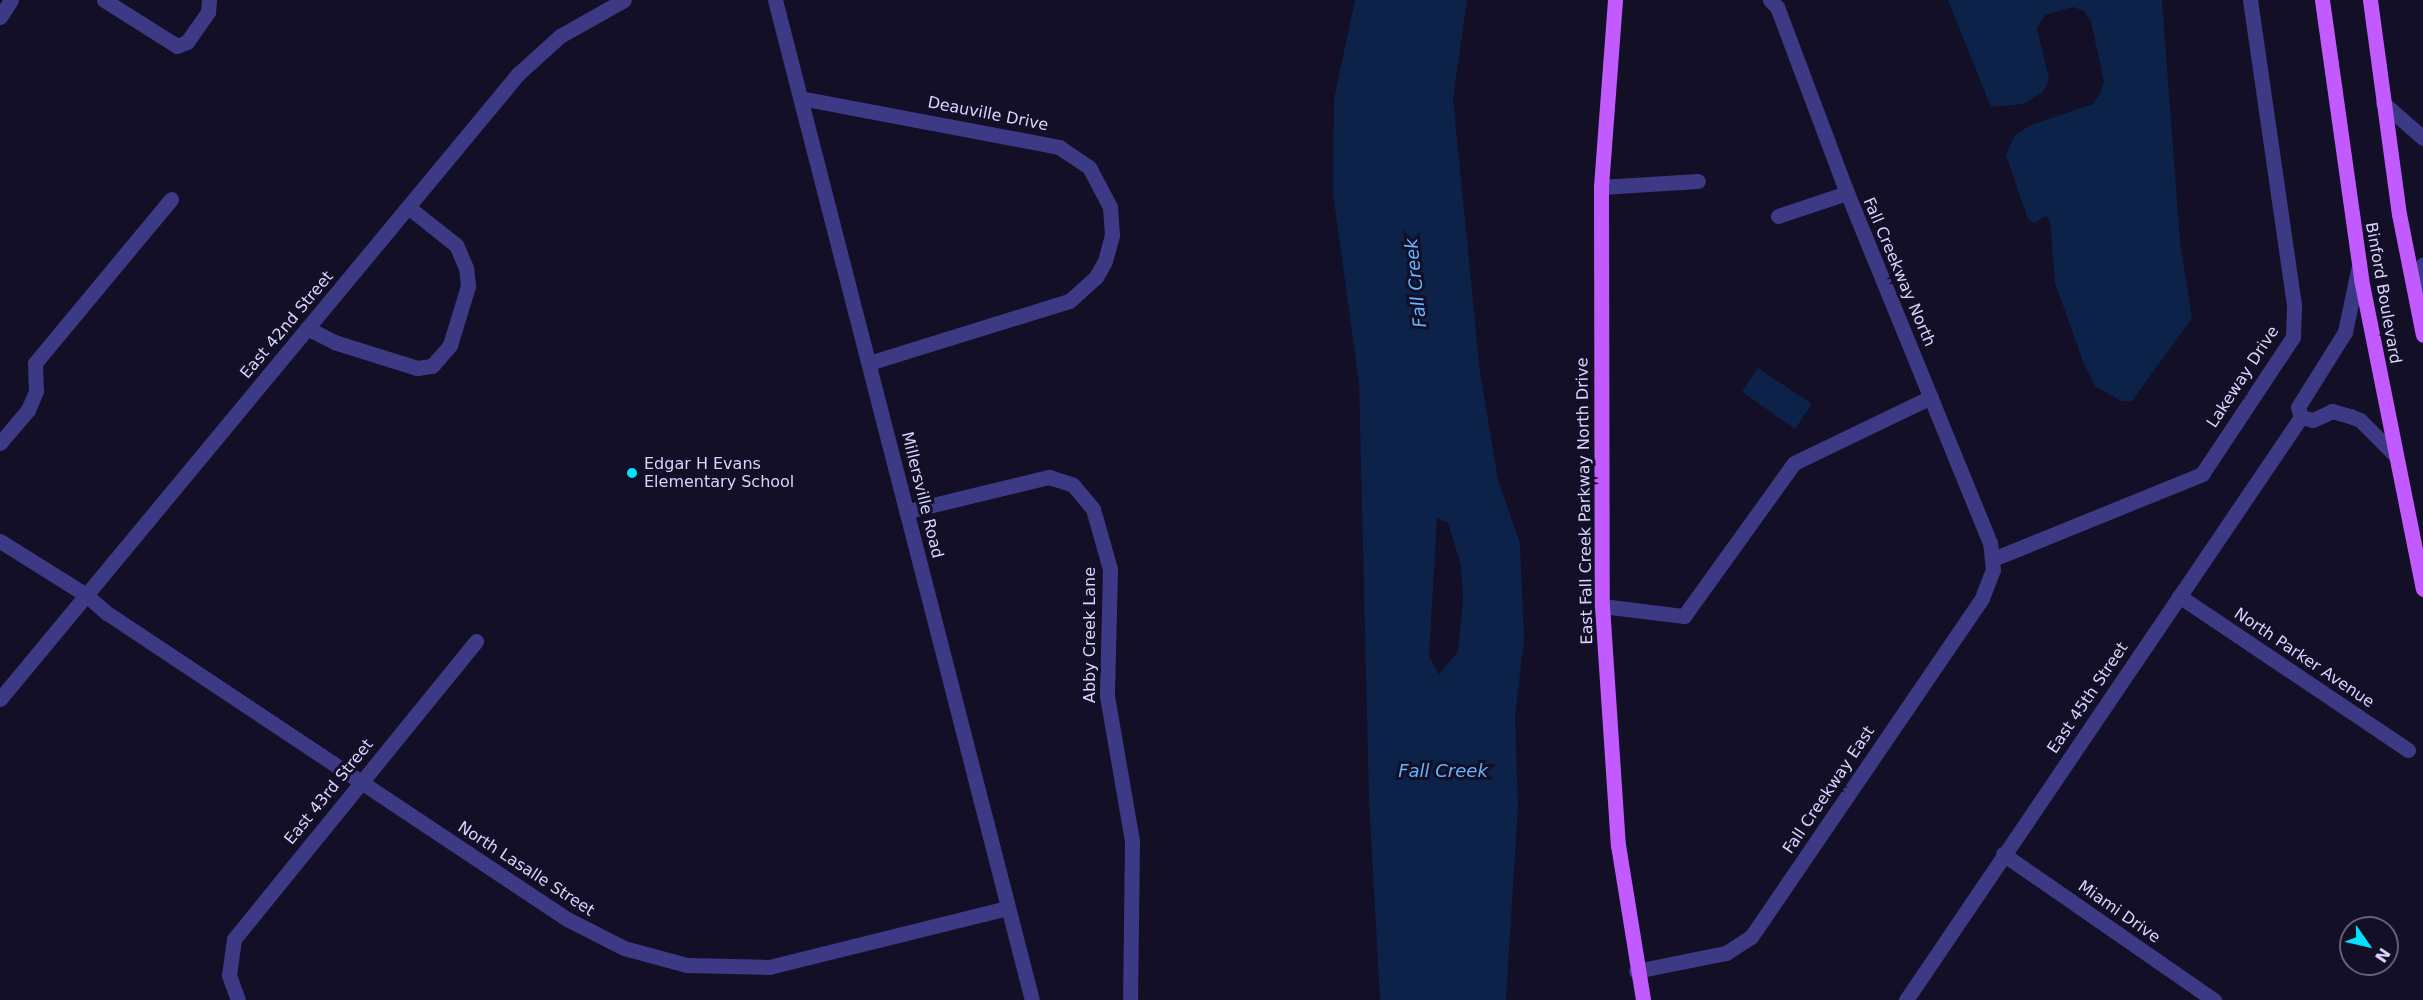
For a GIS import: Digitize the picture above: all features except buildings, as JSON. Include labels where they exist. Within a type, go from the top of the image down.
[{"type":"main road","name":"East Fall Creek Parkway North Drive","points":[[1615,0],[1601,187],[1602,606],[1614,803],[1636,971],[1643,1000]]},
{"type":"main road","name":"Binford Boulevard","points":[[2322,0],[2359,265],[2394,454],[2423,589]]},
{"type":"main road","name":"Binford Boulevard","points":[[2370,0],[2383,103],[2423,335]]},
{"type":"street","points":[[104,0],[177,46],[187,42],[208,12],[209,0]]},
{"type":"street","name":"East 42nd Street","points":[[0,699],[408,207],[540,53],[574,27],[624,0]]},
{"type":"street","name":"Millersville Road","points":[[775,0],[1032,1000]]},
{"type":"street","name":"Fall Creekway North","points":[[1770,0],[1777,7],[1847,193],[1931,397],[1993,559]]},
{"type":"street","name":"Lakeway Drive","points":[[1993,559],[2202,474],[2293,337],[2294,305],[2250,0]]},
{"type":"street","name":"Deauville Drive","points":[[800,98],[1059,147],[1095,174],[1110,207],[1112,235],[1105,261],[1096,277],[1069,300],[869,363]]},
{"type":"street","points":[[2383,103],[2423,138]]},
{"type":"street","points":[[1601,187],[1698,181]]},
{"type":"street","points":[[1778,216],[1847,193]]},
{"type":"street","points":[[0,443],[28,410],[36,391],[35,363],[171,199]]},
{"type":"street","points":[[307,328],[334,342],[417,368],[432,366],[450,345],[468,286],[466,268],[456,245],[408,207]]},
{"type":"street","name":"East 45th Street","points":[[1906,1000],[2301,417],[2298,407],[2345,332],[2359,265]]},
{"type":"street","points":[[2416,300],[2423,265]]},
{"type":"street","points":[[1602,606],[1684,616],[1794,463],[1931,397]]},
{"type":"street","points":[[2301,417],[2313,420],[2332,411],[2350,416],[2365,424],[2394,454]]},
{"type":"street","name":"Abby Creek Lane","points":[[908,511],[1049,477],[1073,485],[1094,509],[1110,568],[1107,696],[1132,841],[1130,1000]]},
{"type":"street","name":"North Lasalle Street","points":[[0,541],[86,595],[107,613],[590,933],[633,951],[687,965],[724,969],[787,965],[1007,908]]},
{"type":"street","name":"Fall Creekway East","points":[[1636,971],[1726,953],[1750,937],[1982,598],[1991,580],[1993,559]]},
{"type":"street","name":"North Parker Avenue","points":[[2179,596],[2408,750]]},
{"type":"street","name":"East 43rd Street","points":[[238,1000],[229,975],[229,954],[240,931],[476,640]]},
{"type":"street","name":"Miami Drive","points":[[2003,854],[2214,1000]]},
{"type":"water","name":"Fall Creek","points":[[1355,0],[1467,0],[1453,99],[1480,372],[1498,480],[1520,543],[1524,638],[1515,717],[1518,807],[1506,1000],[1380,1000],[1369,799],[1359,382],[1333,194],[1334,99]],"holes":[[[1437,518],[1448,523],[1461,565],[1463,599],[1458,652],[1439,674],[1429,657]]]},
{"type":"water","points":[[1948,0],[2162,0],[2180,242],[2192,318],[2132,401],[2121,401],[2095,386],[2084,364],[2055,283],[2050,220],[2046,216],[2034,223],[2028,219],[2006,155],[2015,135],[2031,125],[2093,104],[2104,82],[2091,22],[2084,11],[2073,7],[2045,15],[2037,28],[2049,79],[2043,92],[2023,104],[1991,107]]},
{"type":"water","points":[[1758,368],[1812,404],[1795,429],[1742,392]]},
{"type":"place","name":"Edgar H Evans Elementary School","points":[[632,473]]}]
